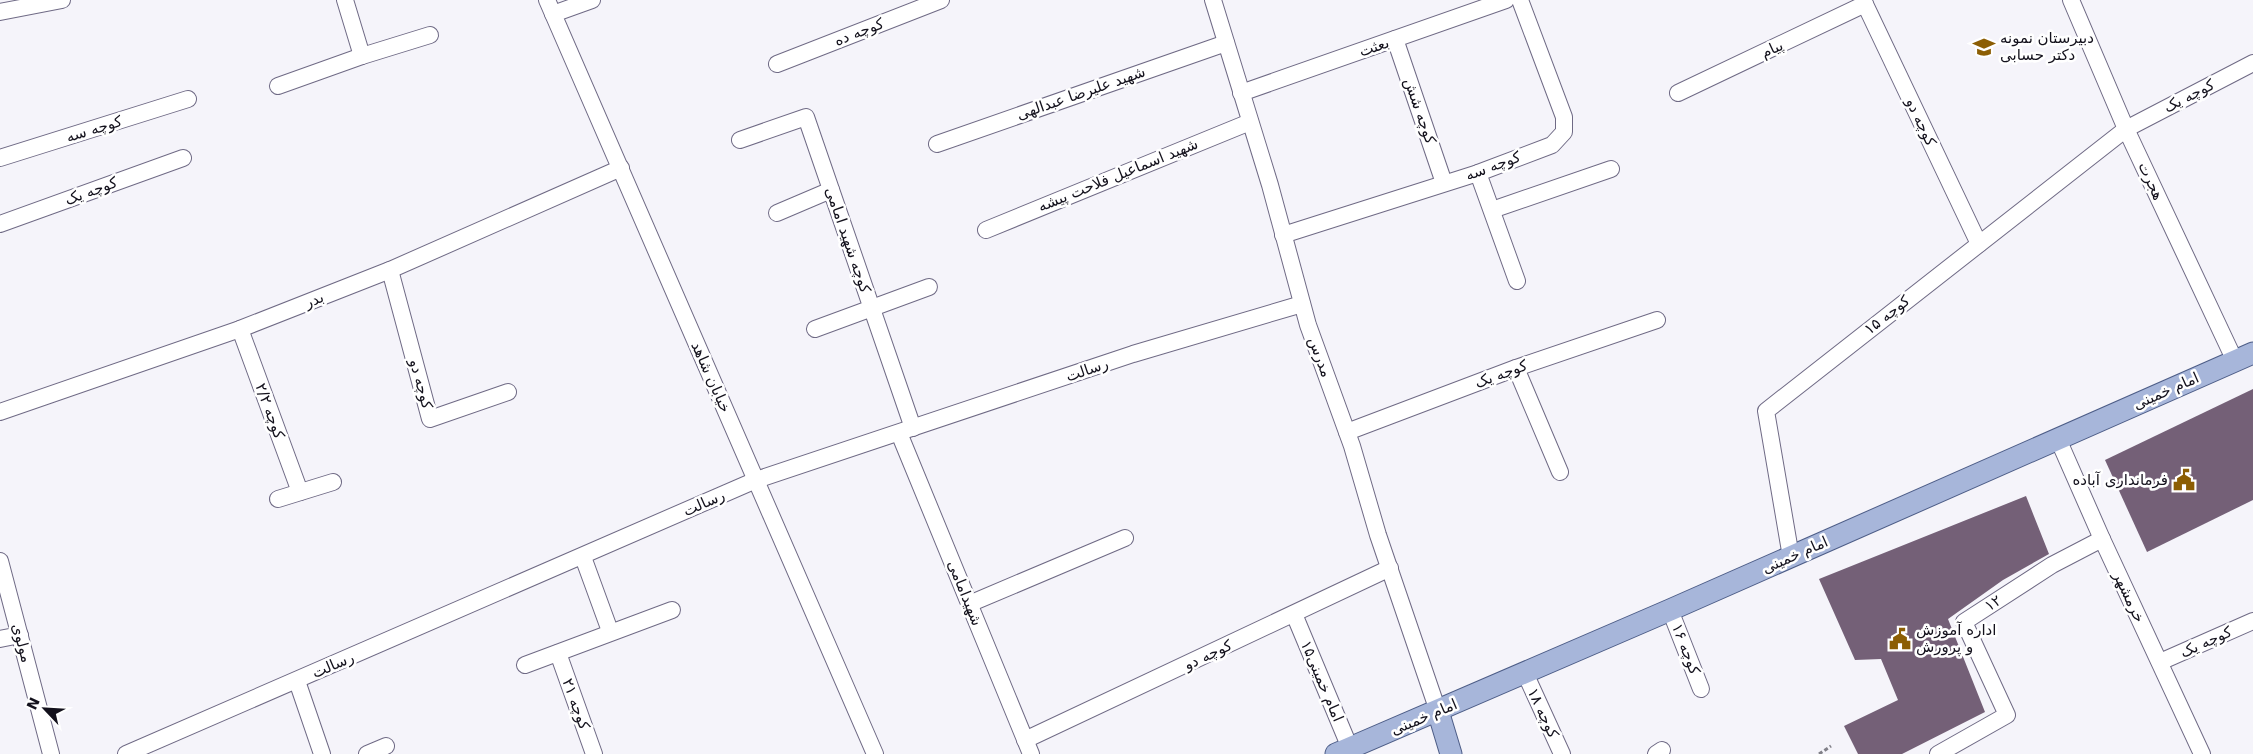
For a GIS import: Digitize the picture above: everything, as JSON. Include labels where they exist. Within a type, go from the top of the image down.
[{"type":"main road","name":"امام خمینی","points":[[1343,751],[1670,610],[2244,357]]},
{"type":"main road","points":[[1438,711],[1451,754]]},
{"type":"street","points":[[0,12],[62,0]]},
{"type":"street","points":[[345,0],[362,56]]},
{"type":"street","points":[[550,7],[592,0]]},
{"type":"street","name":"کوچه ده","points":[[778,64],[941,0]]},
{"type":"street","name":"مدرس","points":[[1213,0],[1302,304],[1347,432],[1438,711]]},
{"type":"street","name":"بعثت","points":[[1241,93],[1506,0]]},
{"type":"street","name":"کوچه سه","points":[[1283,235],[1478,172],[1552,145],[1564,132],[1564,117],[1520,0]]},
{"type":"street","name":"هجرت","points":[[2071,0],[2126,129],[2244,357]]},
{"type":"street","name":"پیام","points":[[1678,93],[1864,2]]},
{"type":"street","name":"کوچه دو","points":[[1864,2],[1979,244]]},
{"type":"street","name":"خیابان شاهد","points":[[550,7],[876,754]]},
{"type":"street","points":[[278,86],[362,56],[430,35]]},
{"type":"street","name":"کوچه شش","points":[[1395,39],[1444,183]]},
{"type":"street","name":"شهید علیرضا عبدالهی","points":[[937,144],[1226,43]]},
{"type":"street","name":"کوچه یک","points":[[2126,129],[2253,63]]},
{"type":"street","name":"کوچه سه","points":[[0,158],[188,100]]},
{"type":"street","name":"کوچه شهید امامی","points":[[740,140],[806,117],[872,309],[906,430]]},
{"type":"street","name":"شهید اسماعیل فلاحت پیشه","points":[[986,230],[1250,122]]},
{"type":"street","name":"کوچه ۱۵","points":[[1791,557],[1766,411],[2126,129]]},
{"type":"street","name":"کوچه یک","points":[[0,224],[183,158]]},
{"type":"street","name":"بدر","points":[[0,412],[240,329],[390,270],[621,168]]},
{"type":"street","points":[[1492,210],[1610,168]]},
{"type":"street","points":[[1478,172],[1517,281]]},
{"type":"street","points":[[777,213],[831,190]]},
{"type":"street","name":"کوچه دو","points":[[390,270],[430,419],[508,392]]},
{"type":"street","points":[[815,329],[928,287]]},
{"type":"street","name":"رسالت","points":[[126,754],[584,557],[756,480],[1133,354],[1302,304]]},
{"type":"street","name":"کوچه یک","points":[[1347,432],[1516,368],[1657,320]]},
{"type":"street","name":"کوچه ۲/۲","points":[[240,329],[300,492]]},
{"type":"street","points":[[1516,368],[1560,472]]},
{"type":"street","name":"شهیدامامی","points":[[906,430],[969,604],[1028,747]]},
{"type":"street","name":"خرمشهر","points":[[2058,439],[2102,539],[2202,754]]},
{"type":"street","points":[[278,498],[333,482]]},
{"type":"street","points":[[969,604],[1124,538]]},
{"type":"street","name":"۱۲","points":[[1938,754],[2007,715],[1964,622],[2045,570],[2102,539]]},
{"type":"street","points":[[584,557],[610,631]]},
{"type":"street","name":"مولوی","points":[[0,561],[51,754]]},
{"type":"street","name":"کوچه دو","points":[[1028,747],[1390,568]]},
{"type":"street","points":[[525,665],[610,631],[672,610]]},
{"type":"street","name":"کوچه ۱۶","points":[[1670,610],[1701,689]]},
{"type":"street","name":"امام خمینی۱۵","points":[[1294,614],[1343,751]]},
{"type":"street","name":"کوچه یک","points":[[2160,662],[2253,621]]},
{"type":"street","points":[[0,639],[20,635]]},
{"type":"street","name":"کوچه ۲۱","points":[[558,653],[594,754]]},
{"type":"street","name":"کوچه ۱۸","points":[[1525,673],[1562,754]]},
{"type":"street","points":[[297,681],[322,754]]},
{"type":"street","points":[[367,754],[386,746]]},
{"type":"path","points":[[1819,754],[1831,746]]},
{"type":"building","name":"فرمانداری آباده","points":[[2253,389],[2253,500],[2147,552],[2105,460]]},
{"type":"building","name":"اداره آموزش و پرورش","points":[[2026,496],[2049,554],[2003,580],[1948,619],[1985,712],[1902,754],[1858,754],[1844,726],[1898,700],[1881,659],[1855,660],[1819,579]]},
{"type":"place","name":"دبیرستان نمونه دکتر حسابی","points":[[1984,47]]},
{"type":"place","name":"فرمانداری آباده","points":[[2184,480]]},
{"type":"place","name":"اداره آموزش و پرورش","points":[[1900,639]]}]
